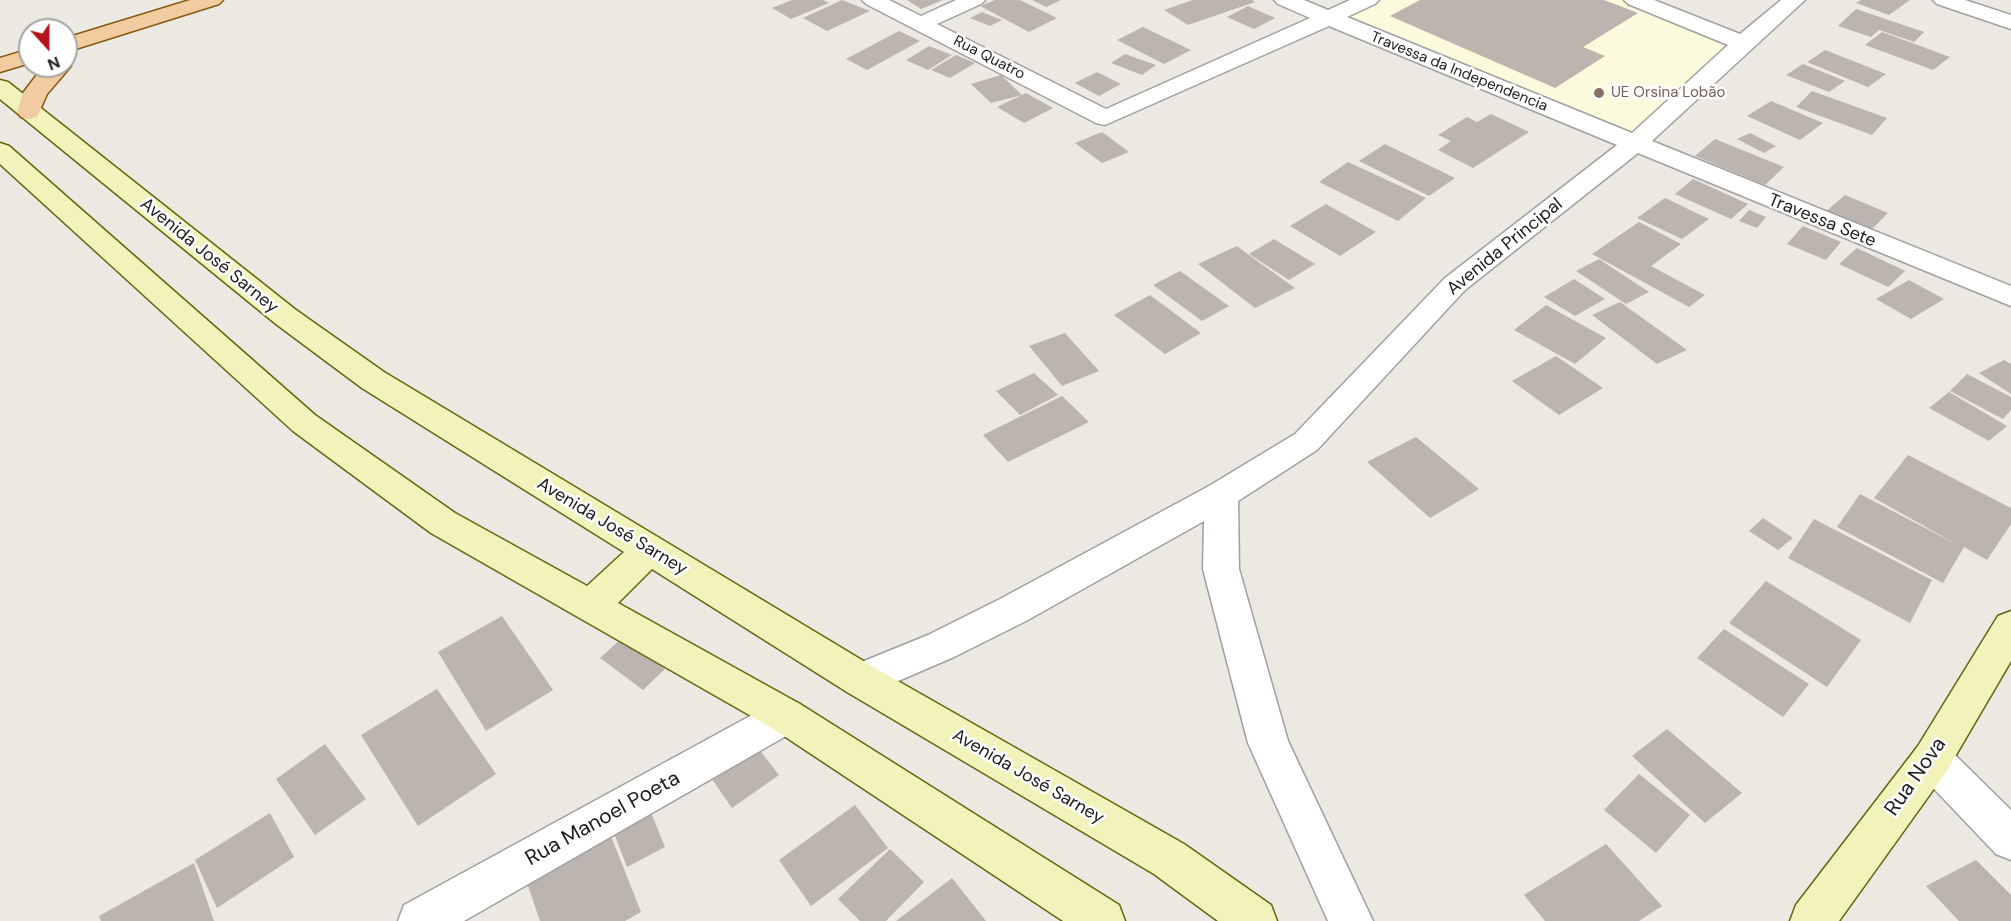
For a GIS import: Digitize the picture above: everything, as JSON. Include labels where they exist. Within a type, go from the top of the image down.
[{"type":"main road","points":[[78,41],[212,0]]},
{"type":"main road","points":[[78,55],[162,15]]},
{"type":"main road","points":[[0,65],[18,60]]},
{"type":"main road","points":[[29,112],[35,93],[46,78]]},
{"type":"main road","name":"Avenida José Sarney","points":[[0,87],[286,317],[373,380],[861,680],[1170,859],[1255,921]]},
{"type":"main road","points":[[0,151],[304,423],[443,523],[786,716],[1103,921]]},
{"type":"main road","points":[[592,605],[650,549]]},
{"type":"main road","name":"Rua Nova","points":[[1812,921],[1932,759],[2011,627]]},
{"type":"street","name":"Rua Quatro","points":[[873,0],[1105,118],[1326,17]]},
{"type":"street","points":[[922,23],[974,0]]},
{"type":"street","name":"Travessa da Independencia","points":[[1285,0],[1634,144]]},
{"type":"street","points":[[1326,17],[1368,0]]},
{"type":"street","points":[[1635,0],[1743,43]]},
{"type":"street","name":"Avenida Principal","points":[[861,680],[941,646],[1013,610],[1221,495],[1306,442],[1455,284],[1634,144],[1743,43],[1794,0]]},
{"type":"street","points":[[1944,0],[2011,22]]},
{"type":"street","name":"Travessa Sete","points":[[1634,144],[2011,297]]},
{"type":"street","points":[[1221,495],[1221,569],[1268,743],[1351,921]]},
{"type":"street","name":"Rua Manoel Poeta","points":[[420,921],[786,716]]},
{"type":"street","points":[[1932,759],[2011,839]]},
{"type":"shaded area","name":"UE Orsina Lobão","points":[[1368,0],[1635,0],[1743,43],[1634,144],[1326,17]]},
{"type":"building","points":[[792,0],[823,0],[829,3],[791,19],[772,8]]},
{"type":"building","points":[[842,0],[870,11],[827,31],[803,18]]},
{"type":"building","points":[[907,0],[943,0],[921,9]]},
{"type":"building","points":[[995,0],[1020,0],[1057,18],[1029,32],[980,6]]},
{"type":"building","points":[[1032,0],[1061,0],[1046,7]]},
{"type":"building","points":[[1193,0],[1252,0],[1255,2],[1188,25],[1164,10]]},
{"type":"building","points":[[1420,0],[1604,0],[1638,13],[1583,47],[1605,56],[1555,88],[1390,16]]},
{"type":"building","points":[[1861,0],[1910,0],[1889,15],[1856,3]]},
{"type":"building","points":[[1248,6],[1275,18],[1254,29],[1227,17]]},
{"type":"building","points":[[1856,9],[1924,32],[1914,42],[1879,30],[1871,37],[1838,26]]},
{"type":"building","points":[[982,12],[1002,20],[990,26],[970,18]]},
{"type":"building","points":[[1143,27],[1191,50],[1164,64],[1117,40]]},
{"type":"building","points":[[899,31],[920,41],[867,70],[846,59]]},
{"type":"building","points":[[1882,32],[1950,57],[1933,70],[1865,45]]},
{"type":"building","points":[[929,46],[952,55],[928,70],[906,60]]},
{"type":"building","points":[[1825,50],[1886,74],[1868,87],[1807,62]]},
{"type":"building","points":[[1125,54],[1156,65],[1142,75],[1111,63]]},
{"type":"building","points":[[956,55],[975,63],[950,78],[931,70]]},
{"type":"building","points":[[1803,64],[1845,81],[1829,92],[1786,75]]},
{"type":"building","points":[[1097,72],[1121,84],[1099,96],[1075,83]]},
{"type":"building","points":[[1001,75],[1022,95],[991,103],[971,84]]},
{"type":"building","points":[[1812,91],[1887,118],[1872,135],[1796,107]]},
{"type":"building","points":[[1026,93],[1053,108],[1024,123],[997,107]]},
{"type":"building","points":[[1771,101],[1823,123],[1800,140],[1747,116]]},
{"type":"building","points":[[1491,114],[1529,132],[1473,168],[1438,150],[1451,141],[1438,135],[1467,117],[1477,122]]},
{"type":"building","points":[[1102,132],[1129,152],[1102,163],[1075,143]]},
{"type":"building","points":[[1750,133],[1776,146],[1764,153],[1737,139]]},
{"type":"building","points":[[1715,139],[1784,167],[1765,185],[1695,156]]},
{"type":"building","points":[[1385,144],[1455,178],[1429,196],[1359,161]]},
{"type":"building","points":[[1348,162],[1426,198],[1398,221],[1319,182]]},
{"type":"building","points":[[1693,179],[1748,204],[1731,219],[1675,194]]},
{"type":"building","points":[[1845,195],[1888,213],[1868,233],[1824,213]]},
{"type":"building","points":[[1665,198],[1709,219],[1682,239],[1637,218]]},
{"type":"building","points":[[1326,204],[1376,232],[1340,256],[1290,226]]},
{"type":"building","points":[[1749,210],[1766,217],[1757,228],[1739,221]]},
{"type":"building","points":[[1639,222],[1681,244],[1651,266],[1705,295],[1689,307],[1592,254]]},
{"type":"building","points":[[1803,226],[1841,242],[1826,260],[1787,244]]},
{"type":"building","points":[[1274,239],[1315,264],[1289,280],[1249,254]]},
{"type":"building","points":[[1237,246],[1295,288],[1255,308],[1198,264]]},
{"type":"building","points":[[1857,248],[1905,271],[1888,287],[1839,264]]},
{"type":"building","points":[[1599,259],[1649,292],[1626,304],[1576,271]]},
{"type":"building","points":[[1180,271],[1229,306],[1202,321],[1153,285]]},
{"type":"building","points":[[1574,279],[1605,299],[1575,316],[1544,297]]},
{"type":"building","points":[[1909,280],[1944,299],[1911,319],[1876,299]]},
{"type":"building","points":[[1150,295],[1201,333],[1165,354],[1114,315]]},
{"type":"building","points":[[1620,302],[1687,350],[1657,364],[1592,315]]},
{"type":"building","points":[[1546,305],[1606,338],[1575,364],[1514,330]]},
{"type":"building","points":[[1065,333],[1099,371],[1062,386],[1029,346]]},
{"type":"building","points":[[1556,356],[1603,388],[1559,415],[1512,381]]},
{"type":"building","points":[[2004,360],[2011,364],[2011,394],[1979,373]]},
{"type":"building","points":[[1034,373],[1058,395],[1020,415],[996,391]]},
{"type":"building","points":[[1967,374],[2011,397],[2011,410],[2003,419],[1950,391]]},
{"type":"building","points":[[1949,392],[2007,426],[1989,441],[1929,408]]},
{"type":"building","points":[[1062,396],[1089,422],[1008,462],[983,435]]},
{"type":"building","points":[[1416,437],[1479,489],[1430,518],[1367,462]]},
{"type":"building","points":[[1908,455],[2011,508],[2011,524],[1987,560],[1964,547],[1943,583],[1837,527],[1860,494],[1958,545],[1874,498]]},
{"type":"building","points":[[1763,518],[1793,538],[1778,550],[1749,531]]},
{"type":"building","points":[[1814,519],[1932,580],[1910,623],[1788,558]]},
{"type":"building","points":[[1766,581],[1861,640],[1827,687],[1729,623]]},
{"type":"building","points":[[502,616],[553,690],[486,731],[438,652]]},
{"type":"building","points":[[1724,629],[1809,684],[1783,717],[1697,658]]},
{"type":"building","points":[[622,638],[665,669],[643,690],[600,658]]},
{"type":"building","points":[[437,689],[496,774],[418,826],[361,735]]},
{"type":"building","points":[[1667,729],[1742,793],[1705,823],[1632,756]]},
{"type":"building","points":[[325,744],[366,799],[315,835],[276,779]]},
{"type":"building","points":[[755,744],[779,775],[732,808],[709,775]]},
{"type":"building","points":[[1639,774],[1690,815],[1656,853],[1604,810]]},
{"type":"building","points":[[855,805],[888,848],[811,906],[779,860]]},
{"type":"building","points":[[650,810],[665,847],[627,867],[612,828]]},
{"type":"building","points":[[270,813],[294,857],[217,908],[195,860]]},
{"type":"building","points":[[611,836],[641,912],[625,921],[540,921],[526,880]]},
{"type":"building","points":[[1606,844],[1662,906],[1639,921],[1545,921],[1524,895]]},
{"type":"building","points":[[890,849],[924,882],[886,921],[860,921],[838,899]]},
{"type":"building","points":[[1976,860],[2011,895],[2011,921],[1959,921],[1926,886]]},
{"type":"building","points":[[194,863],[214,921],[101,921],[99,916]]},
{"type":"building","points":[[952,878],[986,921],[896,921]]},
{"type":"place","name":"UE Orsina Lobão","points":[[1599,93]]}]
